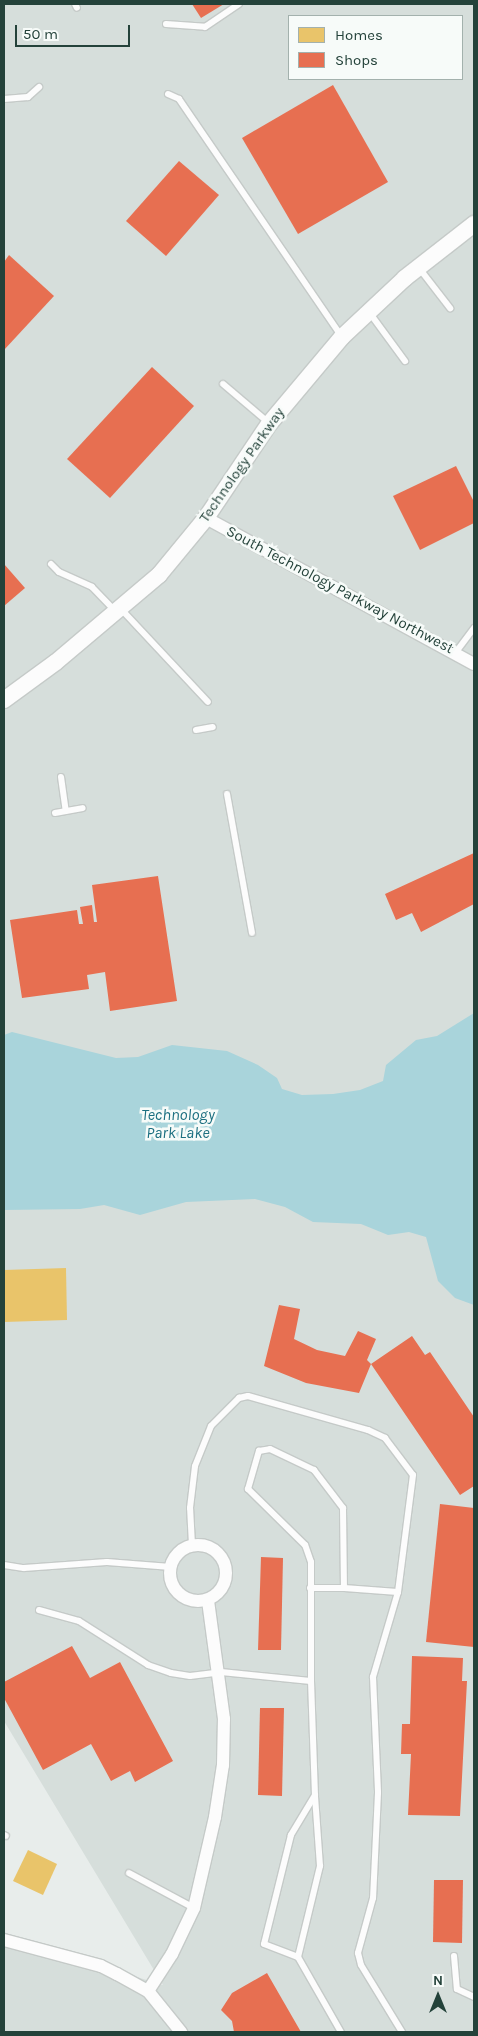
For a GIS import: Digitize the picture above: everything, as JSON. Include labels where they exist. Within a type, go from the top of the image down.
[{"type":"street","name":"Technology Parkway","points":[[4,700],[56,662],[159,575],[206,518],[270,424],[342,336],[419,267],[474,224]]},
{"type":"street","name":"South Technology Parkway Northwest","points":[[206,518],[456,652],[474,664]]},
{"type":"street","points":[[192,1546],[213,1550],[226,1565],[226,1579],[220,1592],[208,1600],[196,1602],[180,1594],[170,1579],[171,1567],[175,1557],[192,1546]]},
{"type":"street","points":[[148,1991],[172,1954],[194,1908],[216,1817],[223,1765],[221,1672],[208,1600]]},
{"type":"street","points":[[4,1940],[101,1966],[148,1991],[181,2032]]},
{"type":"lane","points":[[166,24],[205,26],[239,4]]},
{"type":"lane","points":[[4,99],[28,97],[39,87]]},
{"type":"lane","points":[[168,94],[179,99],[342,336]]},
{"type":"lane","points":[[419,267],[450,308]]},
{"type":"lane","points":[[368,311],[405,361]]},
{"type":"lane","points":[[223,384],[270,424]]},
{"type":"lane","points":[[51,564],[59,572],[92,587],[118,610],[208,702]]},
{"type":"lane","points":[[456,652],[474,628]]},
{"type":"lane","points":[[196,730],[213,727]]},
{"type":"lane","points":[[61,777],[66,811]]},
{"type":"lane","points":[[227,794],[252,933]]},
{"type":"lane","points":[[55,813],[83,808]]},
{"type":"lane","points":[[192,1546],[190,1508],[195,1466],[211,1426],[238,1398],[248,1396],[368,1430],[384,1438],[413,1475],[398,1592],[373,1677],[378,1793],[373,1898],[358,1953],[361,1965],[402,2032]]},
{"type":"lane","points":[[298,1957],[320,1866],[314,1796],[311,1682],[311,1562],[305,1545],[248,1489],[259,1451],[270,1449],[314,1470],[343,1508],[344,1588]]},
{"type":"lane","points":[[4,1564],[24,1568],[107,1562],[171,1567]]},
{"type":"lane","points":[[310,1588],[344,1588],[398,1592]]},
{"type":"lane","points":[[39,1610],[79,1621],[148,1665],[171,1673],[190,1676],[221,1672],[311,1682]]},
{"type":"lane","points":[[314,1796],[291,1835],[264,1944],[298,1957],[341,2032]]},
{"type":"lane","points":[[129,1873],[194,1908]]},
{"type":"lane","points":[[454,1956],[457,1989],[474,1997]]},
{"type":"shaded area","points":[[4,4],[474,4],[474,2032],[4,2032],[4,1932],[35,1946],[163,1985],[4,1721]]},
{"type":"water","name":"Technology Park Lake","points":[[474,1013],[474,1305],[455,1298],[438,1281],[426,1237],[409,1232],[388,1235],[361,1224],[313,1222],[285,1207],[255,1199],[186,1202],[140,1215],[104,1205],[80,1209],[4,1210],[4,1035],[12,1032],[116,1058],[138,1057],[172,1045],[227,1051],[258,1065],[277,1078],[282,1089],[302,1095],[333,1094],[360,1090],[383,1081],[386,1065],[416,1040],[437,1036]]},
{"type":"building: Homes","points":[[66,1268],[67,1320],[4,1322],[4,1270]]},
{"type":"building: Homes","points":[[28,1850],[57,1864],[43,1895],[13,1881]]},
{"type":"building: Shops","points":[[192,4],[224,4],[201,18]]},
{"type":"building: Shops","points":[[333,85],[388,182],[298,234],[242,138]]},
{"type":"building: Shops","points":[[179,161],[219,195],[166,256],[126,221]]},
{"type":"building: Shops","points":[[9,255],[54,296],[4,350],[4,262]]},
{"type":"building: Shops","points":[[152,367],[194,406],[110,498],[67,459]]},
{"type":"building: Shops","points":[[456,466],[474,502],[474,523],[420,550],[393,496]]},
{"type":"building: Shops","points":[[4,564],[25,588],[4,606]]},
{"type":"building: Shops","points":[[474,853],[474,904],[421,932],[412,913],[396,920],[385,894]]},
{"type":"building: Shops","points":[[158,876],[177,1001],[110,1011],[105,972],[87,975],[89,989],[22,998],[10,920],[77,910],[79,924],[83,924],[80,907],[92,905],[94,922],[97,922],[92,885]]},
{"type":"building: Shops","points":[[279,1305],[300,1309],[294,1339],[317,1350],[345,1356],[358,1331],[376,1339],[367,1360],[371,1364],[359,1393],[306,1383],[264,1366]]},
{"type":"building: Shops","points":[[412,1336],[425,1355],[430,1352],[474,1417],[474,1486],[460,1495],[371,1364]]},
{"type":"building: Shops","points":[[440,1504],[474,1508],[474,1647],[426,1642]]},
{"type":"building: Shops","points":[[261,1557],[283,1558],[281,1650],[258,1650]]},
{"type":"building: Shops","points":[[72,1646],[90,1678],[120,1662],[173,1761],[135,1782],[130,1771],[111,1781],[91,1744],[43,1770],[4,1698],[4,1682]]},
{"type":"building: Shops","points":[[412,1656],[463,1658],[462,1681],[467,1681],[460,1816],[408,1815],[411,1754],[401,1754],[402,1724],[410,1724]]},
{"type":"building: Shops","points":[[260,1708],[284,1708],[282,1796],[258,1795]]},
{"type":"building: Shops","points":[[434,1880],[463,1880],[462,1943],[433,1942]]},
{"type":"building: Shops","points":[[267,1973],[301,2032],[234,2032],[232,2021],[221,2010],[232,1993]]}]
